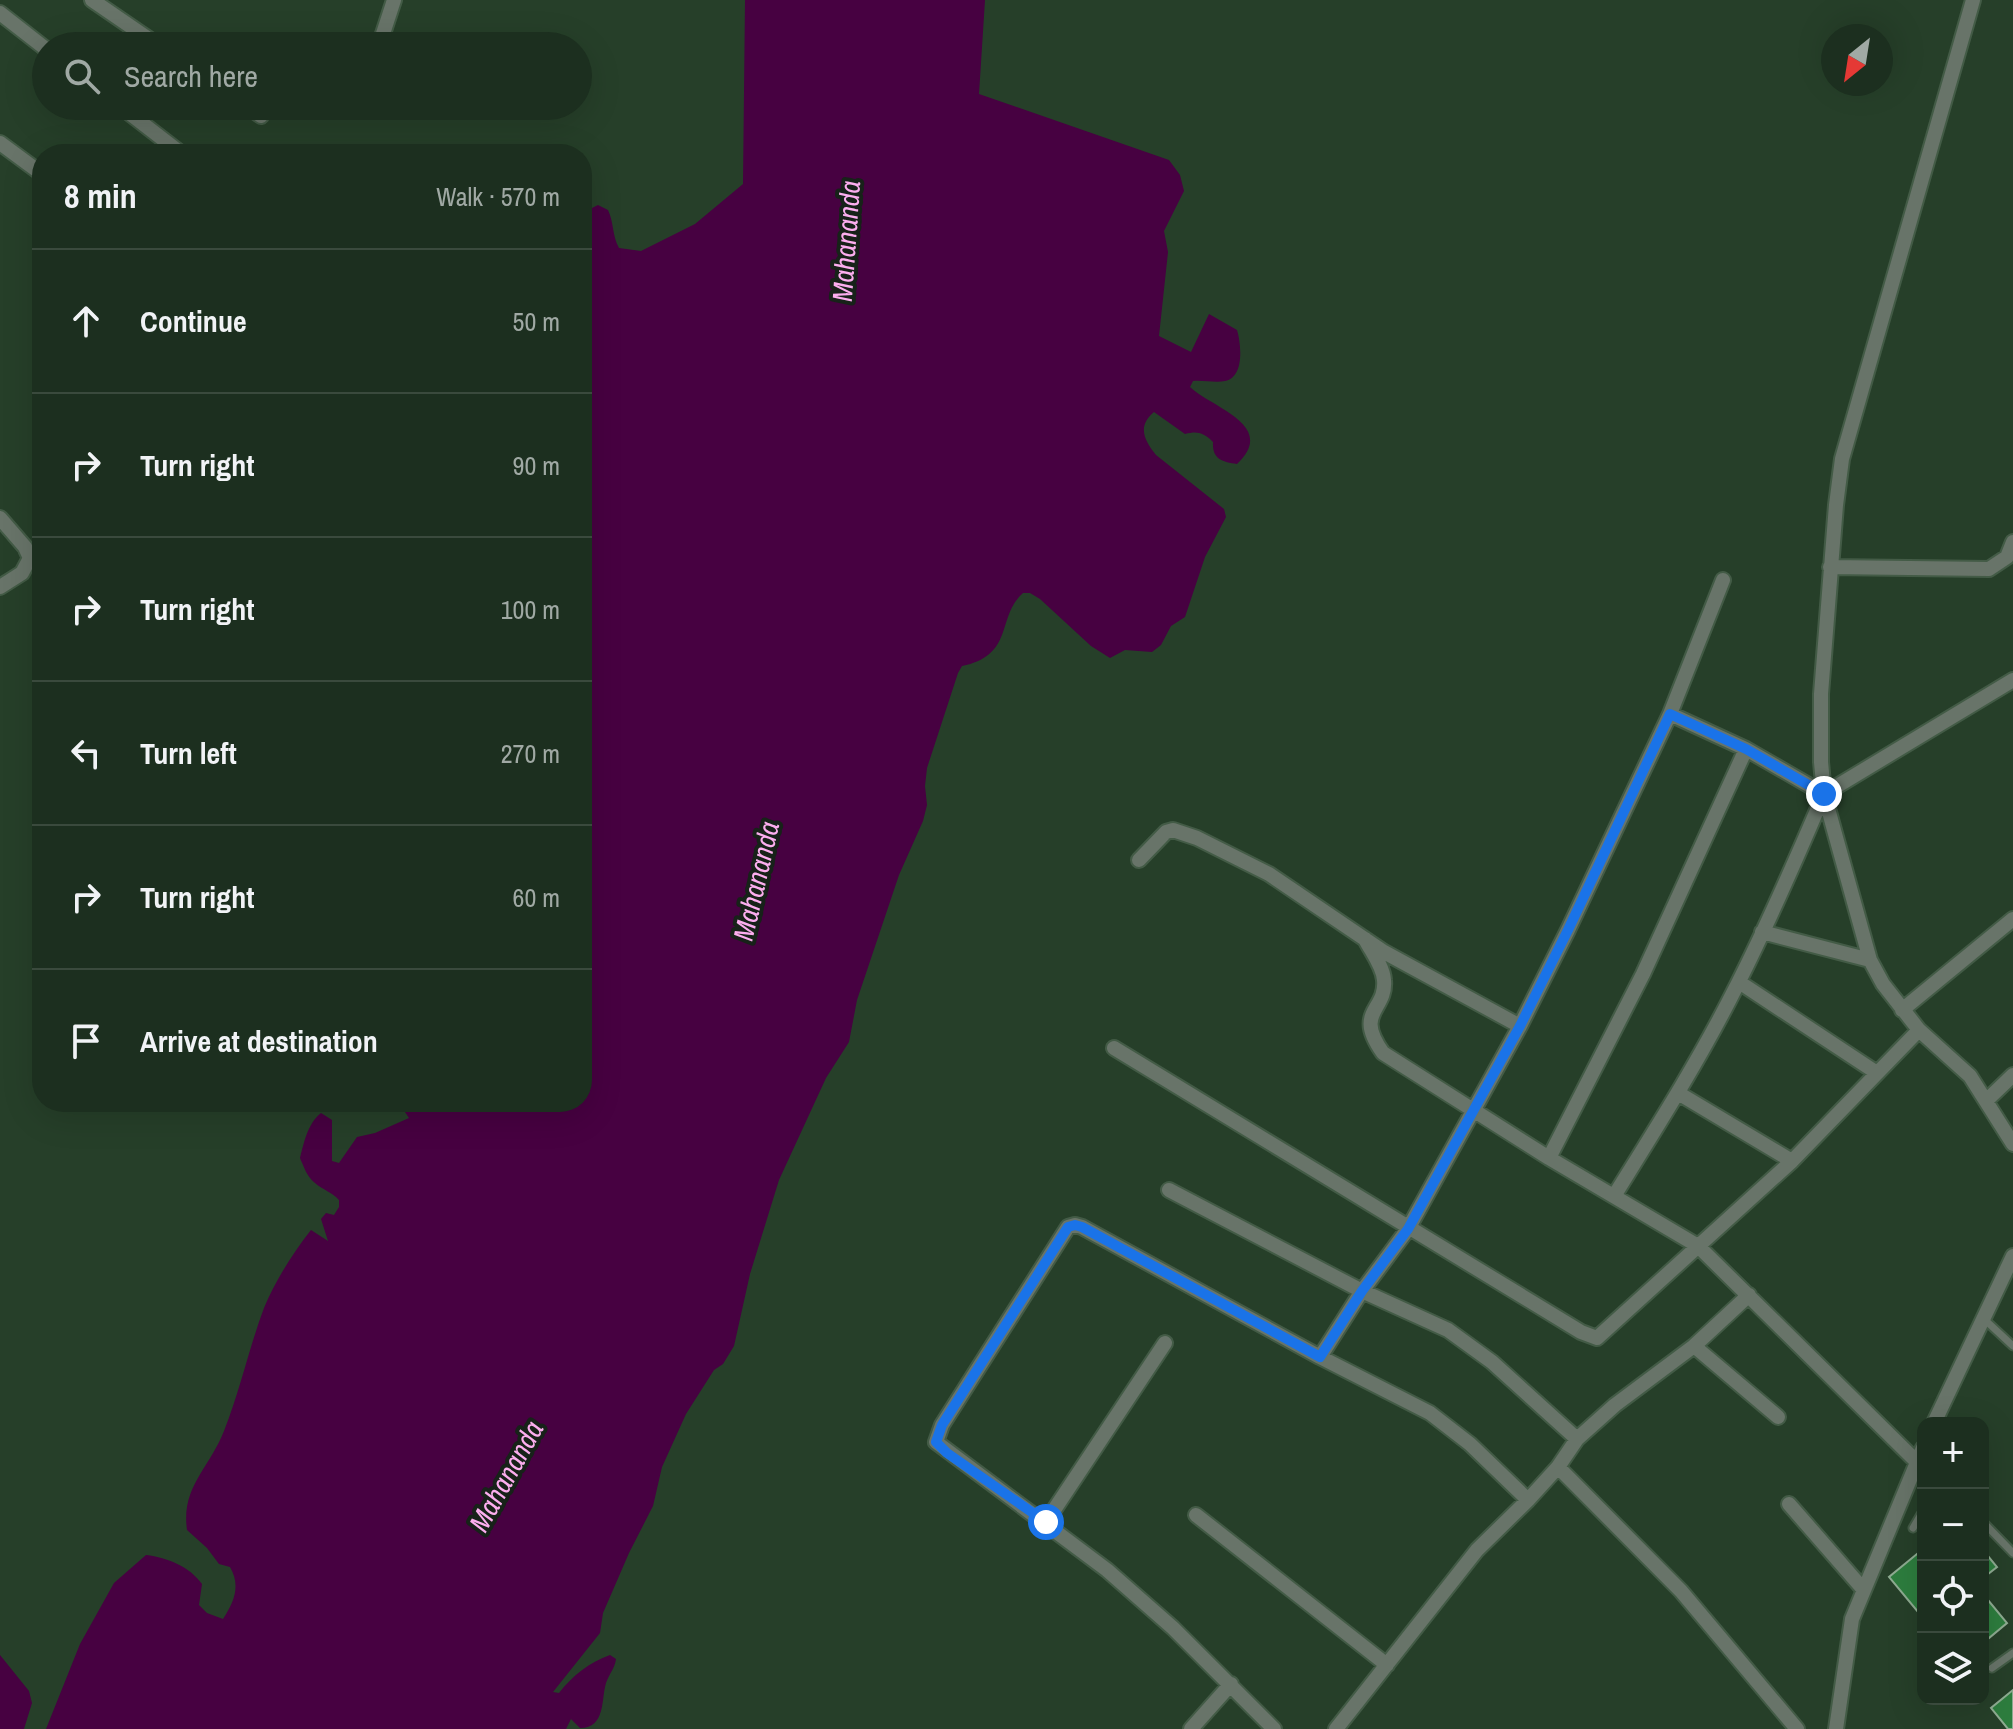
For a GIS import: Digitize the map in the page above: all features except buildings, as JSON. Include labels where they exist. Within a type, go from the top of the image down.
[{"type":"street","points":[[92,0],[139,32]]},
{"type":"street","points":[[384,32],[394,0]]},
{"type":"street","points":[[1973,0],[1842,459],[1821,694],[1821,762],[1824,794],[1870,960],[1902,1010],[1919,1030],[1962,1068],[1987,1100],[2013,1144]]},
{"type":"street","points":[[0,13],[32,38]]},
{"type":"street","points":[[138,120],[169,144]]},
{"type":"street","points":[[0,143],[32,167]]},
{"type":"street","points":[[0,518],[25,547],[30,558],[22,573],[0,587]]},
{"type":"street","points":[[1830,567],[1989,569],[2007,557],[2013,542]]},
{"type":"street","points":[[1320,1357],[1362,1291],[1408,1229],[1520,1026],[1670,714],[1723,580]]},
{"type":"street","points":[[1614,1196],[1678,1093],[1739,982],[1824,794],[2013,680]]},
{"type":"street","points":[[1670,714],[1746,749],[1824,794]]},
{"type":"street","points":[[1549,1158],[1643,974],[1746,749]]},
{"type":"street","points":[[1139,860],[1166,832],[1173,830],[1197,838],[1269,874],[1430,979],[1520,1026]]},
{"type":"street","points":[[1902,1010],[2013,919]]},
{"type":"street","points":[[1762,932],[1870,960]]},
{"type":"street","points":[[1365,939],[1381,969],[1384,982],[1383,992],[1370,1019],[1377,1044],[1391,1059],[1698,1246],[1917,1452]]},
{"type":"street","points":[[1739,982],[1877,1073]]},
{"type":"street","points":[[1114,1048],[1408,1229],[1581,1332],[1597,1338],[1792,1161],[1919,1030]]},
{"type":"street","points":[[1987,1100],[2013,1075]]},
{"type":"street","points":[[1678,1093],[1792,1161]]},
{"type":"street","points":[[1169,1190],[1468,1343],[1577,1439]]},
{"type":"street","points":[[1274,1729],[1152,1609],[1046,1522],[947,1453],[936,1442],[942,1425],[1068,1227],[1082,1227],[1320,1357],[1430,1413],[1470,1444],[1528,1500]]},
{"type":"street","points":[[1937,1417],[2013,1256]]},
{"type":"street","points":[[1336,1729],[1477,1550],[1558,1467],[1577,1439],[1615,1405],[1694,1346],[1749,1295]]},
{"type":"street","points":[[1046,1522],[1165,1343]]},
{"type":"street","points":[[1694,1346],[1778,1417]]},
{"type":"street","points":[[1836,1729],[1849,1632],[1863,1589],[1917,1462]]},
{"type":"street","points":[[1558,1467],[1681,1591],[1797,1729]]},
{"type":"street","points":[[1789,1504],[1863,1589]]},
{"type":"street","points":[[1196,1515],[1387,1665]]},
{"type":"street","points":[[1191,1729],[1231,1684]]},
{"type":"lane","points":[[1983,1318],[2013,1346]]},
{"type":"lane","points":[[1913,1528],[1917,1521]]},
{"type":"lane","points":[[1989,1528],[2013,1553]]},
{"type":"lane","points":[[1992,1668],[2013,1653]]},
{"type":"water","name":"Mahananda","points":[[745,0],[985,0],[979,94],[1169,160],[1180,175],[1184,191],[1164,231],[1168,252],[1159,336],[1191,352],[1209,314],[1237,330],[1240,351],[1236,373],[1225,381],[1193,381],[1190,387],[1237,419],[1250,438],[1248,450],[1237,464],[1219,459],[1213,442],[1203,434],[1185,434],[1154,412],[1145,423],[1144,433],[1156,455],[1224,509],[1226,517],[1205,557],[1185,617],[1171,626],[1161,645],[1152,652],[1125,650],[1110,658],[1091,646],[1040,599],[1023,593],[990,653],[979,661],[962,666],[958,673],[927,768],[927,805],[923,821],[899,875],[857,1000],[849,1042],[826,1078],[779,1180],[750,1274],[734,1346],[723,1364],[714,1370],[686,1414],[662,1467],[653,1506],[603,1613],[600,1633],[553,1692],[559,1693],[576,1675],[595,1662],[610,1655],[616,1659],[606,1683],[601,1712],[594,1723],[580,1728],[571,1719],[566,1729],[46,1729],[80,1644],[114,1583],[146,1555],[162,1558],[191,1572],[202,1584],[199,1605],[207,1613],[223,1619],[230,1606],[236,1587],[233,1574],[230,1567],[219,1564],[187,1530],[188,1502],[224,1431],[273,1288],[311,1230],[328,1241],[321,1219],[326,1213],[334,1215],[339,1200],[312,1181],[300,1158],[307,1133],[317,1117],[321,1113],[332,1120],[332,1161],[339,1163],[357,1137],[375,1133],[409,1118],[405,1112],[592,1112],[592,208],[598,205],[608,210],[619,248],[641,251],[695,224],[743,184]]},
{"type":"water","points":[[0,1655],[29,1691],[32,1703],[24,1729],[0,1729]]},
{"type":"route","points":[[1046,1522],[939,1447],[936,1435],[1068,1227],[1082,1227],[1320,1357],[1362,1291],[1408,1229],[1520,1026],[1670,714],[1746,749],[1824,794]]}]
